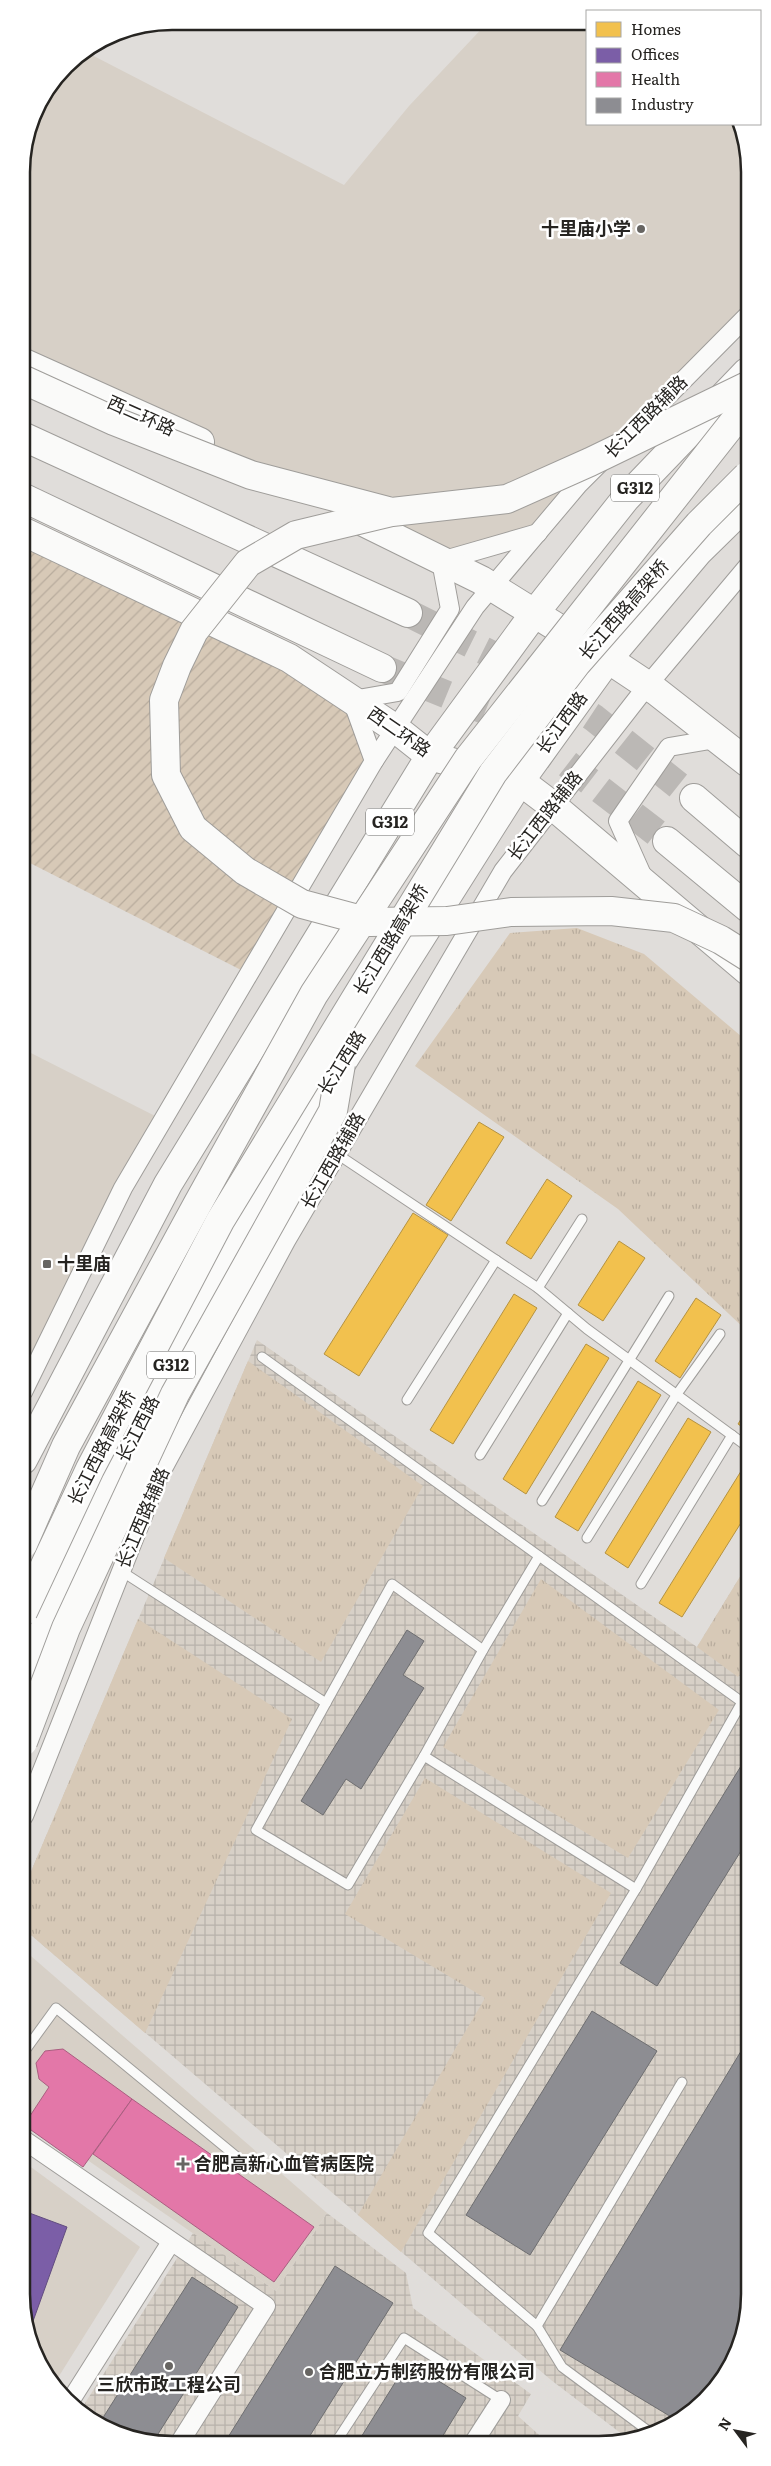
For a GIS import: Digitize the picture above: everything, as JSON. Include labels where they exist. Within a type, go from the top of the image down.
[{"type":"highway","name":"西二环路","points":[[30,366],[226,454],[492,587],[608,658],[741,758]]},
{"type":"highway","name":"G312","points":[[30,1447],[168,1184],[430,756],[534,614],[626,498],[741,378]]},
{"type":"highway","points":[[30,383],[114,421],[251,475],[392,512]]},
{"type":"highway","points":[[741,389],[590,462],[507,499],[392,512],[296,535],[248,563],[194,631],[177,666],[164,700],[166,776],[193,828],[245,871],[302,904],[368,922],[447,921],[511,912],[611,912],[674,918],[721,940],[741,952]]},
{"type":"highway","name":"长江西路高架桥","points":[[30,1528],[66,1446],[196,1205],[314,994],[468,759],[741,414]]},
{"type":"highway","points":[[30,440],[408,613]]},
{"type":"highway","name":"长江西路高架桥","points":[[30,1597],[90,1469],[220,1221],[493,774],[577,664],[699,524],[741,482]]},
{"type":"highway","points":[[699,524],[741,499]]},
{"type":"highway","points":[[30,501],[382,668]]},
{"type":"highway","name":"长江西路","points":[[30,1661],[107,1488],[216,1277],[244,1224],[341,1064],[520,781],[608,658],[698,552],[741,510]]},
{"type":"highway","name":"西二环路","points":[[30,535],[288,658],[396,729],[430,756],[520,781],[553,806],[741,965]]},
{"type":"highway","points":[[694,798],[741,838]]},
{"type":"highway","points":[[716,817],[741,827]]},
{"type":"highway","points":[[667,840],[741,902]]},
{"type":"highway","points":[[30,1408],[146,1187],[258,1037]]},
{"type":"highway","points":[[30,1723],[66,1628],[175,1394],[332,1111],[341,1064]]},
{"type":"street","name":"长江西路辅路","points":[[30,1378],[123,1188],[374,761],[475,607],[578,485],[741,322]]},
{"type":"street","points":[[374,761],[352,700],[398,692],[450,609],[441,560],[538,533]]},
{"type":"street","name":"长江西路辅路","points":[[30,1801],[159,1476],[286,1241],[503,871],[647,686],[741,574]]},
{"type":"street","points":[[646,884],[618,821],[669,747],[716,739]]},
{"type":"street","points":[[30,2144],[266,2306],[184,2436]]},
{"type":"street","points":[[74,2396],[172,2242]]},
{"type":"street","points":[[478,2436],[501,2400]]},
{"type":"lane","points":[[338,1154],[538,1288],[568,1313],[741,1442]]},
{"type":"lane","points":[[538,1288],[582,1219]]},
{"type":"lane","points":[[407,1400],[496,1260]]},
{"type":"lane","points":[[542,1501],[669,1296]]},
{"type":"lane","points":[[480,1455],[568,1313]]},
{"type":"lane","points":[[587,1538],[677,1394],[720,1334]]},
{"type":"lane","points":[[262,1357],[741,1701]]},
{"type":"lane","points":[[641,1584],[732,1435]]},
{"type":"lane","points":[[483,1650],[392,1584],[256,1830],[348,1885],[539,1556]]},
{"type":"lane","points":[[121,1570],[326,1702]]},
{"type":"lane","points":[[644,2428],[562,2367],[537,2326],[428,2233],[636,1889],[741,1704]]},
{"type":"lane","points":[[424,1756],[636,1889]]},
{"type":"lane","points":[[30,2044],[56,2008],[237,2157]]},
{"type":"lane","points":[[537,2326],[682,2082]]},
{"type":"lane","points":[[340,2436],[404,2338],[501,2400]]},
{"type":"shaded area","points":[[480,30],[586,30],[586,125],[732,125],[736,135],[741,172],[741,322],[538,533],[441,561],[30,366],[31,154],[41,118],[54,93],[65,78],[92,55],[344,185],[409,106]]},
{"type":"shaded area","points":[[30,1053],[163,1120],[30,1378]]},
{"type":"shaded area","points":[[257,1340],[697,1647],[741,1575],[741,2303],[736,2331],[730,2348],[722,2365],[706,2388],[693,2401],[670,2417],[636,2431],[622,2434],[551,2380],[30,1934],[30,1874]]},
{"type":"shaded area","name":"合肥高新心血管病医院","points":[[30,1955],[327,2213],[276,2291],[30,2120]]},
{"type":"shaded area","points":[[30,2166],[140,2247],[58,2378],[45,2357],[38,2340],[31,2312]]},
{"type":"shaded area","points":[[327,2213],[406,2273],[413,2308],[531,2394],[518,2416],[540,2436],[163,2436],[126,2428],[109,2421],[84,2405],[193,2233],[276,2291]]},
{"type":"green space","points":[[30,543],[352,700],[374,761],[249,974],[30,863]]},
{"type":"green space","points":[[577,928],[644,954],[741,1036],[741,1325],[618,1209],[415,1066],[510,933]]},
{"type":"green space","points":[[248,1361],[423,1486],[321,1662],[164,1558]]},
{"type":"green space","points":[[741,1575],[741,1672],[738,1677],[697,1647]]},
{"type":"green space","points":[[541,1579],[719,1710],[628,1858],[443,1747]]},
{"type":"green space","points":[[138,1619],[292,1719],[145,2033],[30,1934],[30,1874]]},
{"type":"green space","points":[[425,1778],[611,1893],[401,2252],[358,2215],[485,1998],[345,1914]]},
{"type":"building: Homes","points":[[479,1122],[504,1137],[451,1221],[426,1205]]},
{"type":"building: Homes","points":[[547,1179],[572,1196],[531,1259],[506,1243]]},
{"type":"building: Homes","points":[[413,1213],[448,1235],[359,1376],[324,1354]]},
{"type":"building: Homes","points":[[619,1241],[645,1258],[603,1321],[578,1305]]},
{"type":"building: Homes","points":[[514,1294],[537,1308],[453,1444],[430,1430]]},
{"type":"building: Homes","points":[[696,1298],[721,1315],[680,1378],[655,1361]]},
{"type":"building: Homes","points":[[586,1344],[609,1358],[526,1494],[503,1479]]},
{"type":"building: Homes","points":[[638,1381],[661,1395],[578,1531],[555,1517]]},
{"type":"building: Homes","points":[[688,1418],[711,1432],[628,1568],[605,1553]]},
{"type":"building: Homes","points":[[741,1471],[741,1523],[682,1617],[659,1603]]},
{"type":"building: Offices","points":[[30,2213],[67,2227],[33,2321],[30,2294]]},
{"type":"building: Health","points":[[63,2049],[132,2099],[83,2167],[30,2129],[30,2116],[49,2087],[39,2079],[36,2063],[45,2051]]},
{"type":"building: Health","points":[[132,2099],[314,2227],[274,2282],[93,2154]]},
{"type":"building: Industry","points":[[407,1630],[424,1641],[403,1675],[424,1688],[361,1789],[346,1779],[323,1815],[301,1801]]},
{"type":"building: Industry","points":[[741,1766],[741,1851],[657,1986],[620,1963]]},
{"type":"building: Industry","points":[[592,2011],[657,2051],[530,2255],[466,2215]]},
{"type":"building: Industry","points":[[741,2051],[741,2303],[736,2331],[722,2365],[706,2388],[693,2401],[671,2417],[560,2350]]},
{"type":"building: Industry","name":"合肥立方制药股份有限公司","points":[[335,2266],[393,2303],[310,2436],[229,2436]]},
{"type":"building: Industry","name":"三欣市政工程公司","points":[[192,2277],[238,2307],[157,2435],[126,2428],[103,2418]]},
{"type":"building: Industry","points":[[408,2362],[466,2398],[443,2436],[362,2436]]},
{"type":"tunnel","points":[[408,613],[519,668],[594,718],[694,798]]},
{"type":"tunnel","points":[[382,668],[489,712],[566,763],[667,841]]},
{"type":"place","name":"十里庙小学","points":[[641,229]]},
{"type":"place","name":"十里庙","points":[[47,1264]]},
{"type":"place","name":"合肥高新心血管病医院","points":[[183,2164]]},
{"type":"place","name":"三欣市政工程公司","points":[[169,2366]]},
{"type":"place","name":"合肥立方制药股份有限公司","points":[[309,2372]]}]
